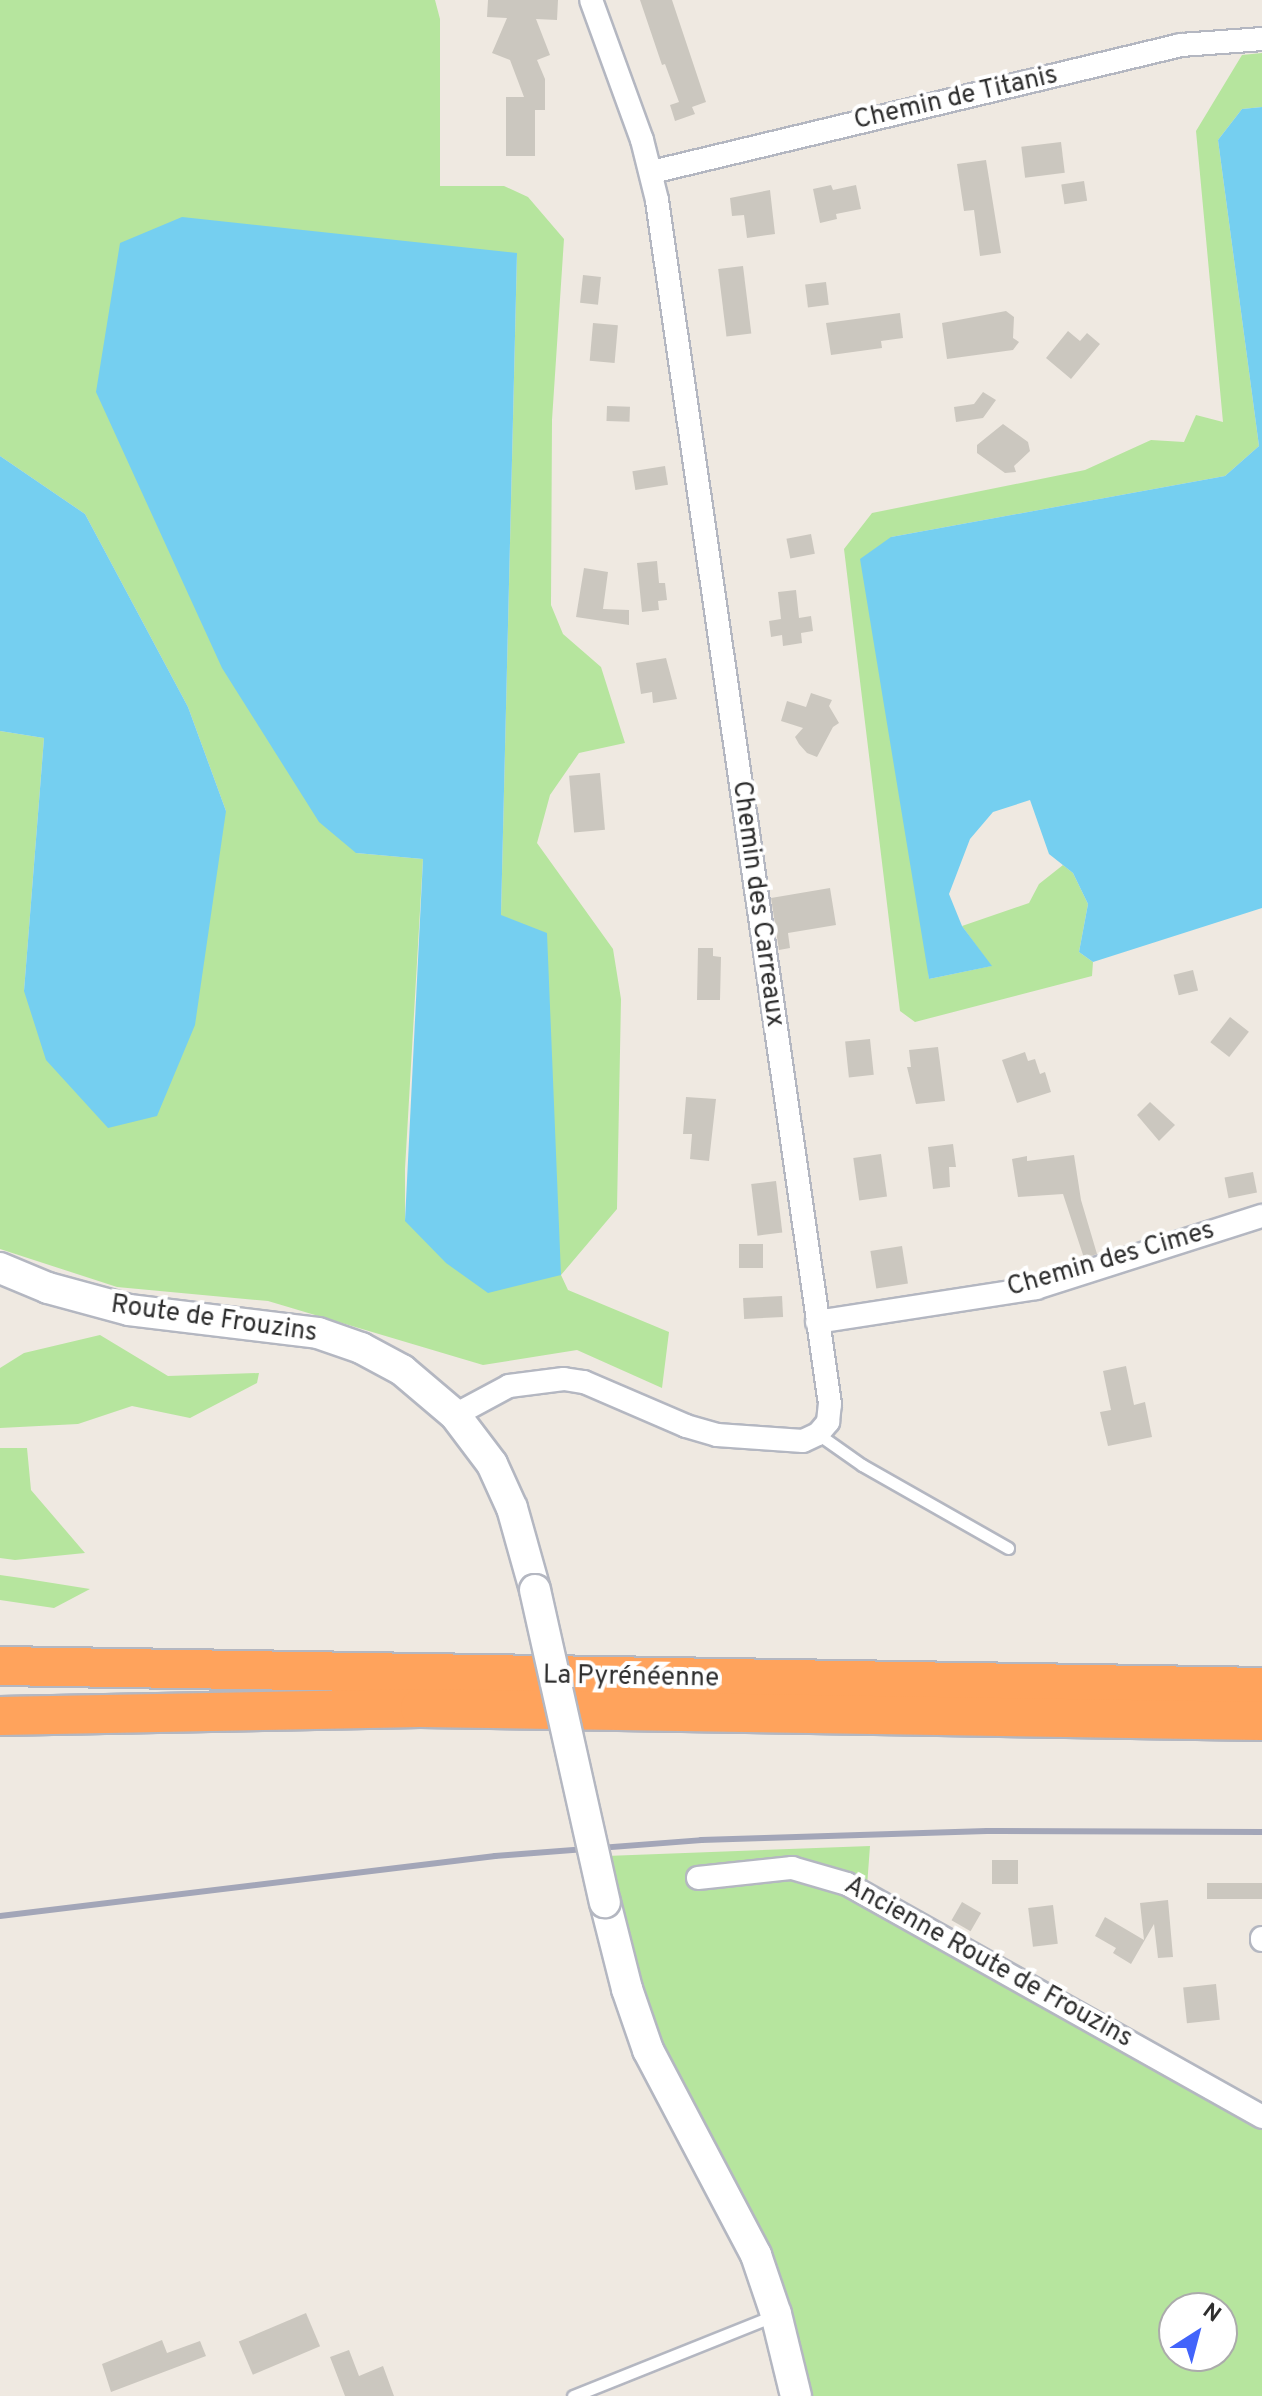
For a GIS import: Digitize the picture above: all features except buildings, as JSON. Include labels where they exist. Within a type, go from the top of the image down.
[{"type":"highway","name":"La Pyrénéenne","points":[[0,1666],[1262,1687]]},
{"type":"highway","name":"La Pyrénéenne","points":[[0,1716],[420,1708],[1262,1721]]},
{"type":"main road","name":"Route de Frouzins","points":[[0,1268],[48,1288],[129,1310],[275,1326],[337,1339],[402,1370],[455,1415],[482,1448],[503,1485],[535,1590],[627,1989],[648,2050],[671,2098],[738,2215],[756,2255],[776,2314],[796,2396]]},
{"type":"street","name":"Chemin des Carreaux","points":[[591,0],[652,172],[830,1404],[828,1422],[818,1434]]},
{"type":"street","name":"Chemin de Titanis","points":[[652,172],[1181,45],[1262,39]]},
{"type":"street","name":"Chemin des Cimes","points":[[817,1322],[1036,1288],[1262,1216]]},
{"type":"street","points":[[455,1415],[509,1386],[564,1379],[584,1382],[686,1426],[717,1435],[803,1441],[818,1434]]},
{"type":"street","name":"Ancienne Route de Frouzins","points":[[698,1878],[755,1869],[792,1868],[847,1884],[1262,2117]]},
{"type":"lane","points":[[818,1434],[862,1465],[1008,1548]]},
{"type":"lane","points":[[573,2396],[776,2314]]},
{"type":"green space","points":[[0,0],[435,0],[440,19],[440,186],[504,186],[528,197],[564,239],[552,420],[551,605],[563,634],[601,667],[625,743],[579,753],[550,795],[537,843],[613,949],[621,999],[617,1209],[561,1275],[568,1290],[669,1332],[662,1388],[577,1350],[483,1365],[268,1301],[117,1287],[0,1249],[0,731],[44,738],[24,991],[226,811],[188,707],[85,514],[0,456]],"holes":[[[517,254],[501,915],[405,1221],[405,1169],[423,859],[356,853]]]},
{"type":"green space","points":[[1262,53],[1262,107],[1242,109],[1218,140],[1259,446],[1225,476],[891,537],[929,979],[991,966],[962,926],[1029,903],[1039,884],[1063,865],[1073,873],[1088,904],[1079,952],[1093,962],[1092,976],[915,1022],[900,1011],[844,549],[872,513],[1085,470],[1151,440],[1184,442],[1196,415],[1223,422],[1196,131],[1242,55]]},
{"type":"green space","points":[[100,1335],[168,1376],[259,1373],[257,1383],[190,1418],[132,1406],[78,1424],[0,1428],[0,1368],[24,1353]]},
{"type":"green space","points":[[0,1448],[27,1448],[31,1490],[85,1553],[15,1560],[0,1558]]},
{"type":"green space","points":[[0,1575],[90,1589],[54,1608],[0,1600]]},
{"type":"green space","points":[[870,1846],[866,1900],[1166,2071],[1262,2130],[1262,2396],[808,2396],[645,2011],[606,1856]]},
{"type":"water","points":[[1262,107],[1262,908],[1093,962],[1079,952],[1088,904],[1073,873],[1049,854],[1030,800],[993,812],[970,839],[949,894],[962,926],[992,966],[929,979],[860,559],[891,537],[1225,476],[1259,446],[1218,140],[1242,109]]},
{"type":"water","points":[[182,217],[517,253],[501,915],[547,933],[561,1275],[488,1293],[446,1263],[405,1221],[423,859],[356,853],[319,822],[222,668],[96,392],[120,243]]},
{"type":"water","points":[[0,456],[85,514],[188,707],[226,811],[195,1025],[157,1116],[108,1128],[46,1060],[24,991],[44,738],[0,731]]},
{"type":"railway","points":[[0,1916],[495,1856],[701,1840],[987,1831],[1262,1832]]}]
